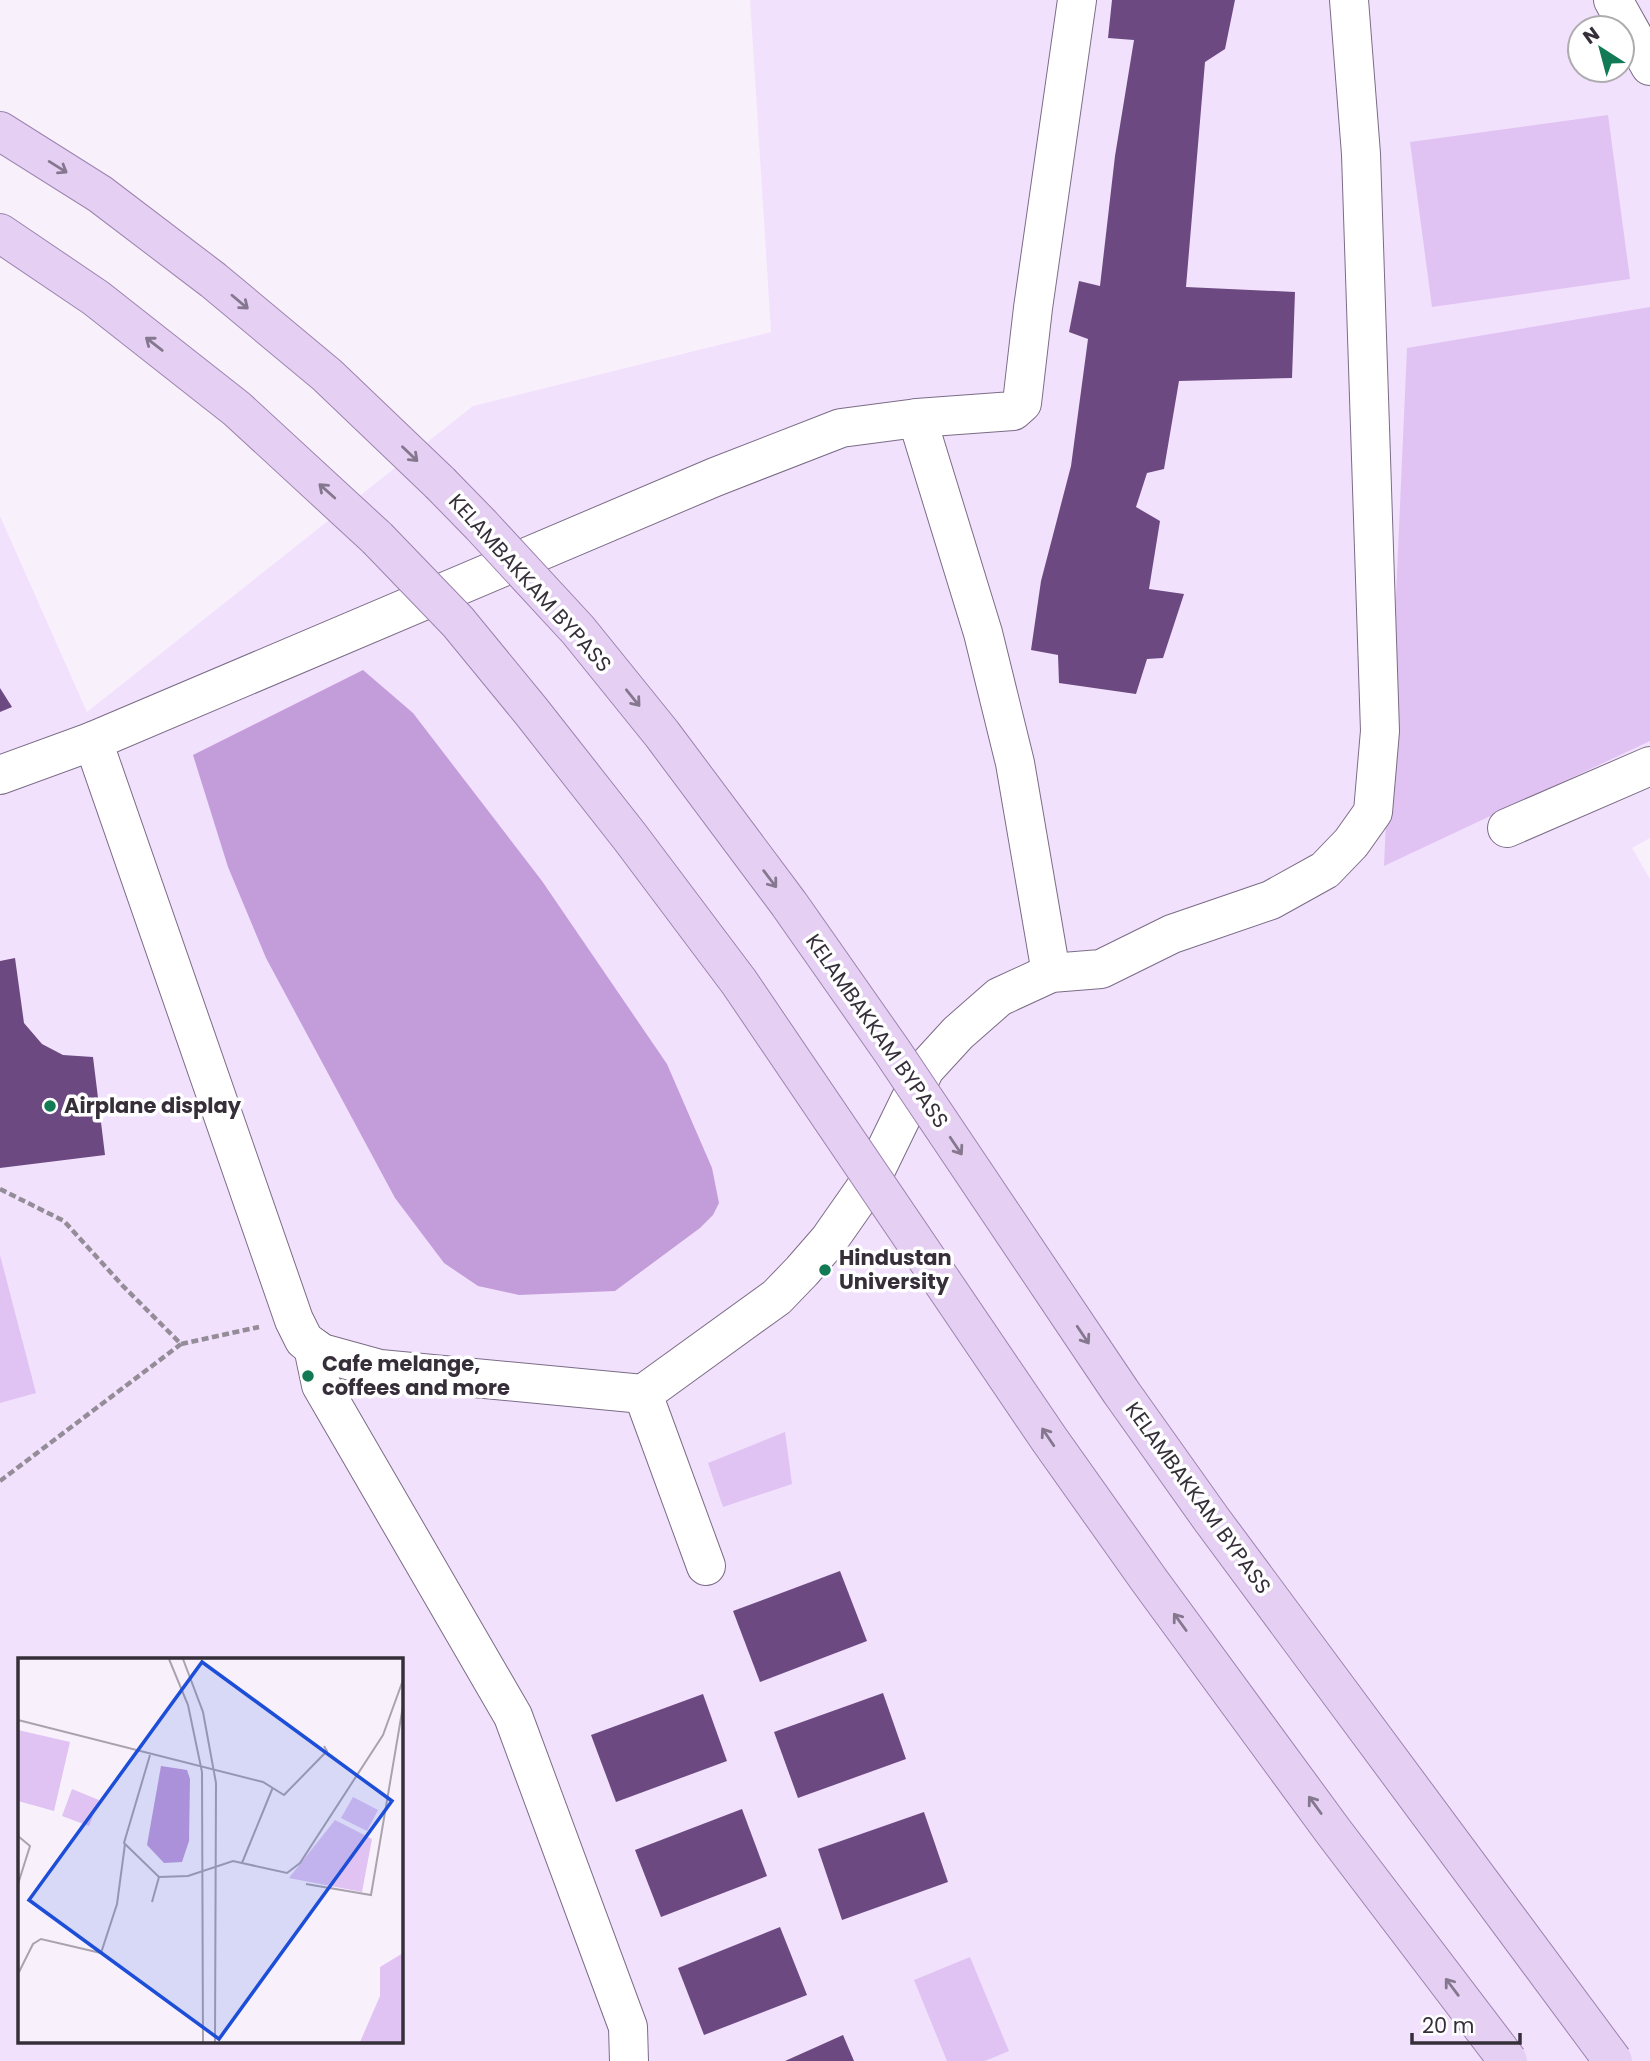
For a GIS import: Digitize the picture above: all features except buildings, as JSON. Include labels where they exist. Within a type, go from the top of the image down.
[{"type":"main road","name":"KELAMBAKKAM BYPASS","points":[[0,131],[100,194],[213,280],[327,374],[440,483],[578,630],[662,734],[789,904],[892,1051],[1121,1392],[1212,1520],[1614,2061]]},
{"type":"main road","points":[[0,233],[96,298],[237,410],[377,538],[458,622],[531,711],[739,982],[1049,1439],[1334,1831],[1508,2061]]},
{"type":"street","points":[[0,775],[93,741],[724,473],[841,428],[917,418],[1013,411],[1022,403],[1077,0]]},
{"type":"street","points":[[303,1334],[322,1353],[380,1370],[643,1394],[777,1297],[829,1240],[872,1180],[925,1069],[958,1033],[999,997],[1051,972],[1101,969],[1172,934],[1270,900],[1325,870],[1351,843],[1373,812],[1380,718],[1361,154],[1349,0]]},
{"type":"street","points":[[1613,0],[1650,66]]},
{"type":"street","points":[[917,418],[983,633],[1014,763],[1051,972]]},
{"type":"street","points":[[93,741],[321,1385],[513,1716],[628,2028],[629,2061]]},
{"type":"street","points":[[1507,828],[1650,766]]},
{"type":"street","points":[[643,1394],[706,1566]]},
{"type":"path","points":[[0,1189],[64,1222],[181,1344]]},
{"type":"path","points":[[0,1481],[181,1344],[303,1334]]},
{"type":"shaded area","name":"Hindustan University","points":[[750,0],[1650,0],[1650,838],[1632,848],[1650,879],[1650,2061],[0,2061],[0,516],[87,712],[473,406],[771,332]]},
{"type":"shaded area","points":[[1608,115],[1630,279],[1432,307],[1410,142]]},
{"type":"shaded area","points":[[1650,307],[1650,741],[1384,866],[1407,348]]},
{"type":"shaded area","points":[[363,670],[413,713],[542,881],[667,1064],[712,1168],[719,1203],[713,1215],[700,1228],[615,1291],[519,1295],[478,1286],[444,1263],[395,1198],[266,958],[228,867],[193,755]]},
{"type":"shaded area","points":[[0,1255],[36,1393],[0,1403]]},
{"type":"shaded area","points":[[785,1432],[792,1484],[723,1507],[708,1463]]},
{"type":"shaded area","points":[[970,1957],[1009,2051],[985,2061],[947,2061],[914,1980]]},
{"type":"place","name":"Airplane display","points":[[50,1106]]},
{"type":"place","name":"Hindustan University","points":[[825,1270]]},
{"type":"place","name":"Cafe melange, coffees and more","points":[[308,1376]]}]
